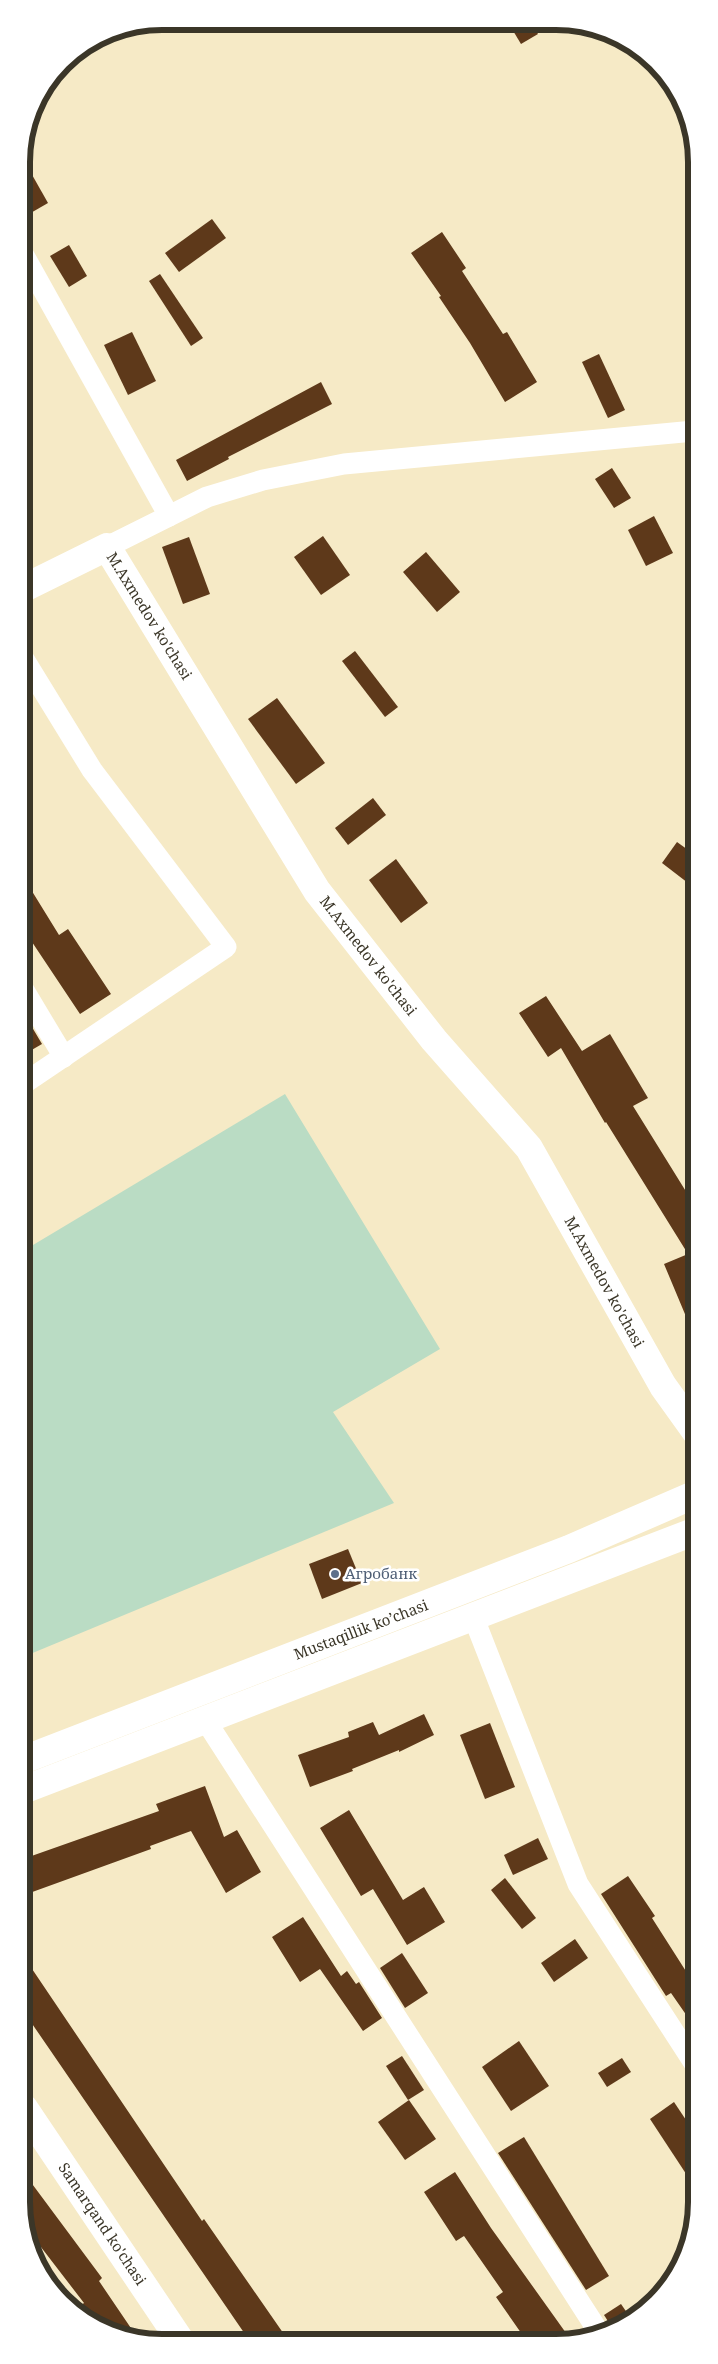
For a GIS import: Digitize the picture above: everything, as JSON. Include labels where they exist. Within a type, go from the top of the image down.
[{"type":"street","points":[[30,266],[169,516]]},
{"type":"street","points":[[107,547],[207,497],[263,480],[344,464],[688,432]]},
{"type":"street","name":"M.Axmedov ko'chasi","points":[[30,585],[107,547],[316,890],[434,1040],[529,1148],[663,1386],[688,1421]]},
{"type":"street","points":[[30,669],[92,770],[226,946],[30,1079]]},
{"type":"street","points":[[30,1000],[64,1056]]},
{"type":"street","name":"Mustaqillik ko’chasi","points":[[30,1757],[569,1549],[688,1497]]},
{"type":"street","name":"Mustaqillik ko’chasi","points":[[30,1787],[688,1534]]},
{"type":"street","points":[[473,1616],[578,1884],[688,2054]]},
{"type":"street","points":[[206,1721],[596,2328]]},
{"type":"street","name":"Samarqand ko'chasi","points":[[30,2117],[176,2334]]},
{"type":"green space","points":[[285,1094],[440,1349],[333,1412],[394,1503],[30,1654],[30,1247]]},
{"type":"building","points":[[513,30],[536,30],[538,34],[521,44]]},
{"type":"building","points":[[30,171],[48,203],[30,213]]},
{"type":"building","points":[[212,219],[226,238],[179,272],[165,253]]},
{"type":"building","points":[[442,232],[466,268],[462,271],[503,334],[507,332],[537,382],[505,402],[470,343],[439,297],[441,296],[411,253]]},
{"type":"building","points":[[69,245],[87,276],[69,287],[50,256]]},
{"type":"building","points":[[160,274],[203,338],[191,346],[149,281]]},
{"type":"building","points":[[132,332],[156,381],[128,395],[104,345]]},
{"type":"building","points":[[599,354],[625,410],[608,418],[582,362]]},
{"type":"building","points":[[321,382],[332,404],[228,457],[229,459],[187,481],[176,460]]},
{"type":"building","points":[[612,468],[631,498],[614,508],[595,479]]},
{"type":"building","points":[[654,516],[673,553],[646,566],[628,530]]},
{"type":"building","points":[[323,536],[350,575],[321,595],[294,557]]},
{"type":"building","points":[[189,537],[210,594],[183,604],[162,547]]},
{"type":"building","points":[[426,552],[460,592],[437,612],[403,572]]},
{"type":"building","points":[[355,651],[398,707],[385,717],[342,661]]},
{"type":"building","points":[[277,698],[325,763],[296,784],[248,719]]},
{"type":"building","points":[[373,798],[386,815],[348,845],[335,828]]},
{"type":"building","points":[[677,842],[688,850],[688,883],[662,863]]},
{"type":"building","points":[[396,859],[428,903],[401,923],[369,880]]},
{"type":"building","points":[[30,888],[59,935],[68,929],[111,994],[80,1014],[30,939]]},
{"type":"building","points":[[546,996],[582,1051],[610,1034],[648,1098],[633,1106],[688,1195],[688,1254],[605,1123],[561,1048],[548,1057],[519,1013]]},
{"type":"building","points":[[30,1024],[42,1044],[30,1051]]},
{"type":"building","points":[[688,1254],[688,1321],[664,1264]]},
{"type":"building","name":"Агробанк","points":[[348,1549],[362,1583],[322,1599],[309,1564]]},
{"type":"building","points":[[424,1714],[434,1735],[399,1752],[399,1750],[352,1769],[353,1771],[310,1787],[298,1755],[349,1737],[348,1732],[373,1722],[379,1735]]},
{"type":"building","points":[[490,1723],[515,1787],[485,1799],[460,1735]]},
{"type":"building","points":[[205,1786],[224,1837],[237,1830],[261,1872],[226,1893],[191,1831],[150,1846],[151,1849],[30,1893],[30,1857],[159,1811],[156,1804]]},
{"type":"building","points":[[349,1810],[403,1900],[424,1887],[445,1922],[407,1945],[373,1889],[361,1896],[320,1828]]},
{"type":"building","points":[[538,1838],[548,1859],[513,1875],[504,1855]]},
{"type":"building","points":[[628,1876],[655,1916],[652,1918],[688,1974],[688,2017],[671,1993],[666,1996],[601,1894]]},
{"type":"building","points":[[505,1878],[536,1918],[522,1929],[491,1890]]},
{"type":"building","points":[[303,1917],[341,1976],[347,1971],[356,1984],[359,1982],[382,2018],[363,2031],[320,1969],[300,1982],[272,1937]]},
{"type":"building","points":[[575,1939],[588,1958],[554,1982],[541,1963]]},
{"type":"building","points":[[402,1953],[428,1993],[405,2008],[380,1968]]},
{"type":"building","points":[[30,1966],[202,2221],[204,2219],[284,2334],[245,2334],[30,2021]]},
{"type":"building","points":[[519,2041],[549,2086],[511,2111],[482,2067]]},
{"type":"building","points":[[402,2056],[424,2090],[408,2100],[386,2066]]},
{"type":"building","points":[[622,2058],[631,2072],[607,2087],[598,2073]]},
{"type":"building","points":[[409,2100],[436,2139],[405,2160],[378,2122]]},
{"type":"building","points":[[674,2102],[688,2123],[688,2177],[650,2119]]},
{"type":"building","points":[[524,2137],[609,2276],[586,2290],[498,2153]]},
{"type":"building","points":[[455,2172],[491,2228],[567,2334],[522,2334],[496,2297],[503,2292],[464,2236],[456,2241],[424,2192]]},
{"type":"building","points":[[30,2181],[102,2278],[99,2281],[132,2330],[111,2324],[96,2316],[80,2306],[84,2303],[36,2241],[31,2220]]},
{"type":"building","points":[[621,2304],[627,2313],[609,2323],[604,2315]]},
{"type":"place","name":"Агробанк","points":[[335,1574]]}]
